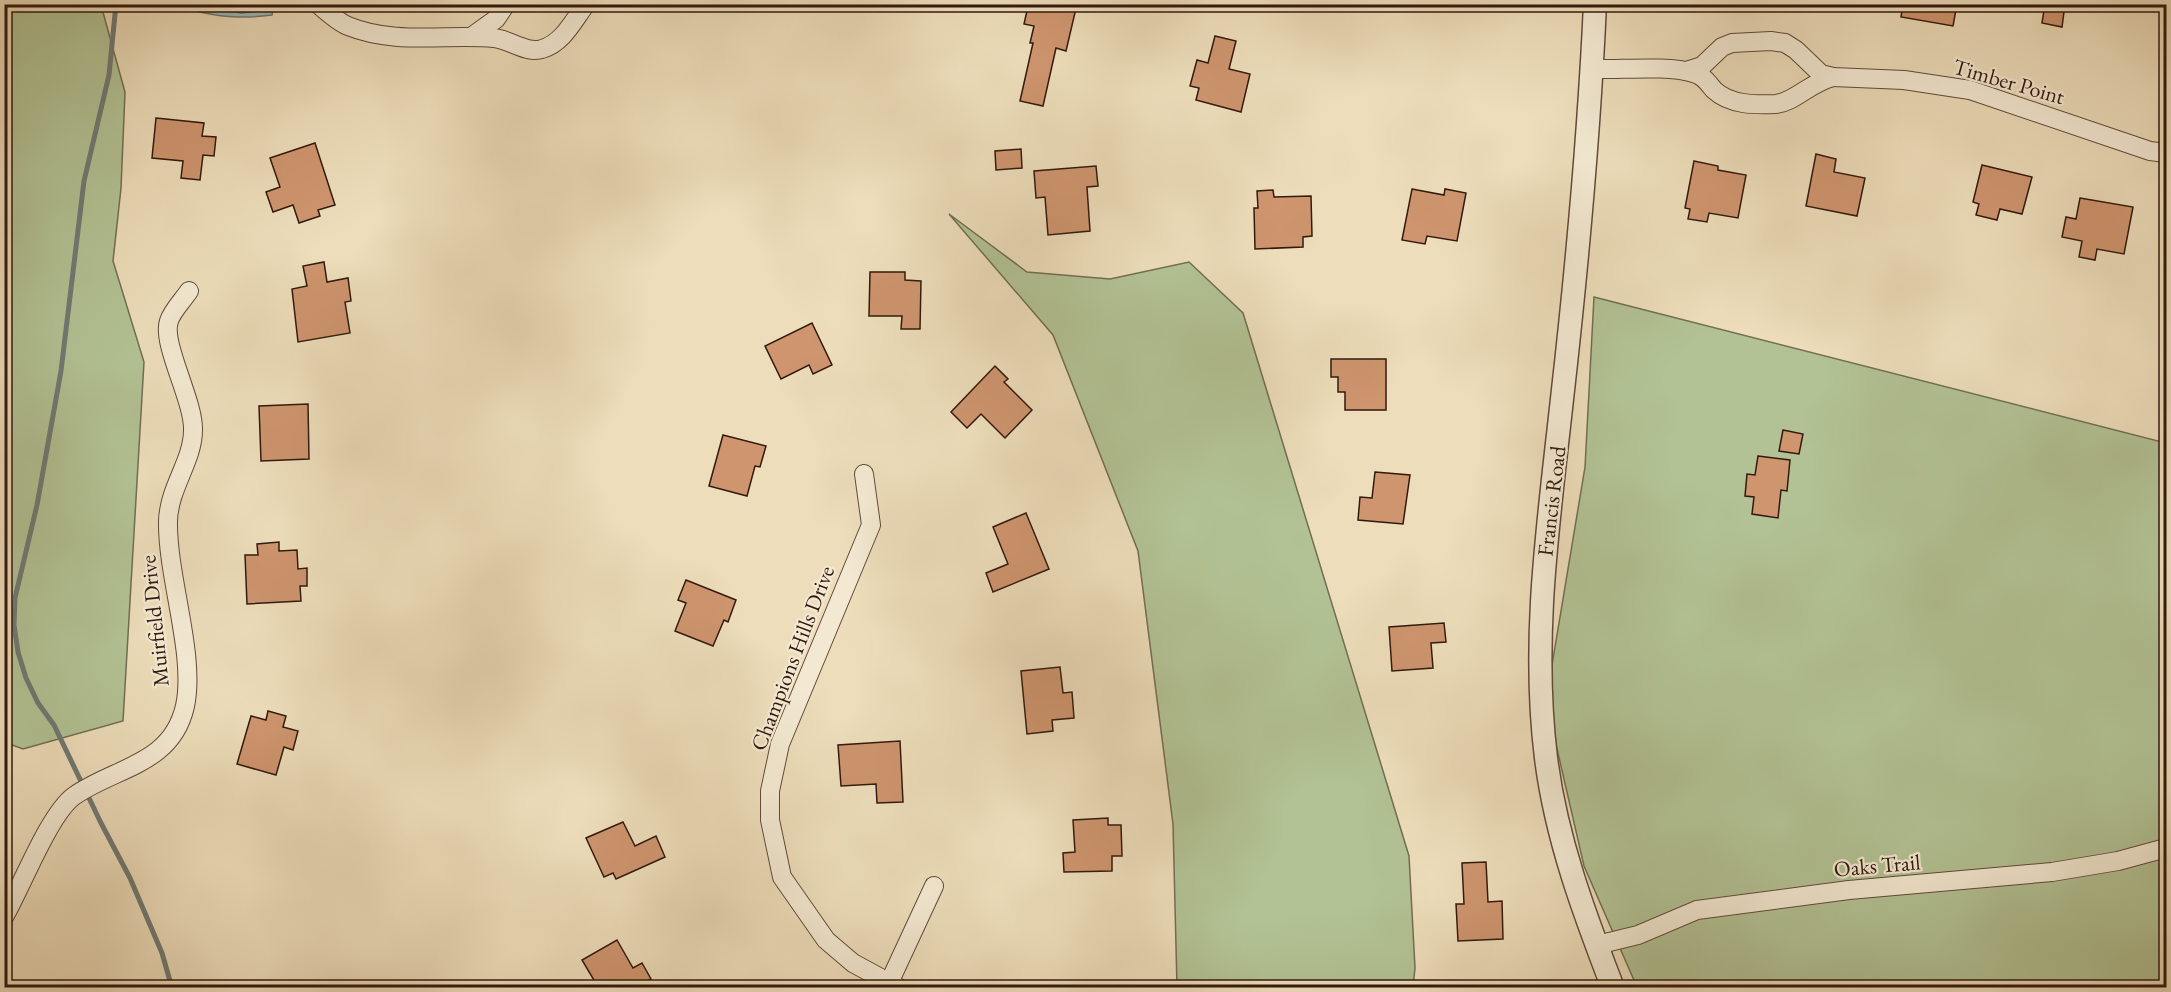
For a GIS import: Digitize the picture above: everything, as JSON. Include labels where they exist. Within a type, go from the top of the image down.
[{"type":"street","points":[[318,4],[347,26],[377,33],[428,39],[497,38],[514,46],[540,50],[558,42],[586,4]]},
{"type":"street","points":[[471,37],[496,19],[506,4]]},
{"type":"street","name":"Francis Road","points":[[1595,4],[1592,69],[1575,273],[1543,568],[1540,665],[1546,760],[1558,823],[1570,870],[1614,987]]},
{"type":"street","name":"Timber Point","points":[[1592,69],[1686,71],[1702,66],[1722,47],[1732,43],[1771,41],[1785,44],[1796,50],[1814,70],[1833,77],[1904,80],[1970,90],[2150,151],[2166,153]]},
{"type":"street","name":"Timber Point","points":[[1686,71],[1702,77],[1720,95],[1730,100],[1754,104],[1786,102],[1811,84],[1833,77]]},
{"type":"street","name":"Muirfield Drive","points":[[4,917],[64,805],[98,782],[160,751],[177,728],[185,705],[186,668],[168,524],[174,486],[189,451],[194,430],[183,382],[169,341],[168,321],[189,291]]},
{"type":"street","name":"Champions Hills Drive","points":[[864,474],[871,525],[780,744],[770,791],[770,820],[782,877],[826,940],[853,963],[894,985]]},
{"type":"street","name":"Oaks Trail","points":[[1597,945],[1638,935],[1696,910],[1849,890],[2052,872],[2118,861],[2166,848]]},
{"type":"street","points":[[894,985],[934,886]]},
{"type":"green space","points":[[7,4],[101,5],[125,92],[121,188],[113,261],[144,362],[123,721],[23,749],[4,742],[4,8]]},
{"type":"green space","points":[[949,214],[1027,272],[1110,279],[1189,262],[1243,313],[1409,856],[1415,968],[1413,987],[1177,987],[1173,824],[1138,551],[1053,335]]},
{"type":"green space","points":[[1594,297],[2166,443],[2166,987],[1637,987],[1584,866],[1546,701],[1585,467]]},
{"type":"water","points":[[175,5],[274,5],[272,15],[234,17],[199,12]]},
{"type":"building","points":[[1035,4],[1077,4],[1066,51],[1056,48],[1043,106],[1020,101],[1033,43],[1030,43],[1034,26],[1024,24],[1028,6],[1034,7]]},
{"type":"building","points":[[1903,4],[1957,4],[1953,26],[1901,17]]},
{"type":"building","points":[[2045,4],[2065,4],[2062,27],[2042,23]]},
{"type":"building","points":[[1215,36],[1236,41],[1229,69],[1250,74],[1241,112],[1196,100],[1199,88],[1190,86],[1197,60],[1208,63]]},
{"type":"building","points":[[156,118],[204,123],[202,136],[216,137],[214,156],[203,155],[200,180],[181,178],[183,161],[152,158]]},
{"type":"building","points":[[315,143],[335,205],[318,210],[320,216],[299,223],[293,205],[273,212],[266,192],[280,187],[270,158]]},
{"type":"building","points":[[1021,149],[1022,168],[996,170],[995,151]]},
{"type":"building","points":[[1816,154],[1836,159],[1834,172],[1865,178],[1857,216],[1806,206]]},
{"type":"building","points":[[1694,161],[1718,166],[1718,170],[1746,175],[1738,218],[1709,213],[1707,222],[1688,219],[1690,209],[1685,208]]},
{"type":"building","points":[[1982,165],[2032,177],[2022,214],[2000,209],[1997,220],[1976,215],[1979,204],[1973,202]]},
{"type":"building","points":[[1096,166],[1098,186],[1087,187],[1090,231],[1048,235],[1045,197],[1036,198],[1034,171]]},
{"type":"building","points":[[1412,189],[1444,195],[1445,189],[1466,193],[1457,241],[1427,236],[1425,244],[1402,240]]},
{"type":"building","points":[[1273,190],[1274,197],[1311,196],[1312,236],[1303,237],[1303,247],[1255,249],[1254,208],[1258,208],[1257,191]]},
{"type":"building","points":[[2080,198],[2133,207],[2124,254],[2097,249],[2095,260],[2079,257],[2082,241],[2062,237],[2066,217],[2076,219]]},
{"type":"building","points":[[324,262],[327,282],[348,278],[351,301],[345,302],[350,333],[298,342],[292,289],[307,286],[303,266]]},
{"type":"building","points":[[870,272],[905,272],[905,280],[921,281],[920,329],[901,329],[902,316],[869,316]]},
{"type":"building","points":[[812,323],[832,365],[813,374],[809,365],[781,379],[765,346]]},
{"type":"building","points":[[1331,359],[1386,359],[1386,410],[1345,410],[1345,392],[1338,392],[1338,377],[1331,377]]},
{"type":"building","points":[[995,366],[1008,379],[1004,382],[1032,410],[1005,438],[981,414],[967,428],[951,412]]},
{"type":"building","points":[[308,404],[309,459],[261,461],[259,406]]},
{"type":"building","points":[[1783,430],[1803,434],[1799,454],[1779,451]]},
{"type":"building","points":[[723,435],[766,446],[760,467],[755,466],[747,496],[709,486]]},
{"type":"building","points":[[1758,456],[1790,460],[1787,491],[1781,490],[1778,518],[1752,514],[1754,497],[1745,496],[1747,474],[1755,475]]},
{"type":"building","points":[[1375,472],[1410,475],[1403,524],[1358,520],[1360,497],[1372,498]]},
{"type":"building","points":[[1026,513],[1049,569],[993,592],[986,573],[1008,564],[993,527]]},
{"type":"building","points":[[279,542],[279,551],[297,550],[298,569],[307,568],[307,586],[300,586],[301,601],[247,604],[245,555],[258,555],[257,544]]},
{"type":"building","points":[[686,580],[736,600],[728,622],[724,620],[713,646],[675,631],[686,603],[678,600]]},
{"type":"building","points":[[1444,623],[1446,642],[1431,643],[1433,668],[1392,671],[1389,627]]},
{"type":"building","points":[[1060,667],[1063,693],[1072,692],[1074,718],[1052,720],[1053,731],[1027,734],[1021,671]]},
{"type":"building","points":[[268,711],[286,716],[283,727],[298,731],[293,750],[284,747],[276,775],[237,764],[251,716],[266,720]]},
{"type":"building","points":[[900,741],[903,802],[877,803],[876,784],[841,786],[838,745]]},
{"type":"building","points":[[1108,818],[1108,825],[1121,825],[1122,856],[1112,856],[1112,871],[1064,872],[1063,853],[1075,852],[1073,820]]},
{"type":"building","points":[[623,822],[635,846],[656,836],[665,857],[616,879],[613,873],[604,877],[586,838]]},
{"type":"building","points":[[1486,862],[1488,902],[1502,901],[1503,939],[1458,941],[1456,904],[1464,904],[1462,863]]},
{"type":"building","points":[[617,940],[633,968],[642,963],[651,979],[636,987],[598,987],[582,960]]},
{"type":"waterway","points":[[116,4],[109,75],[84,181],[61,371],[37,505],[15,598],[14,625],[18,652],[26,678],[38,703],[54,725],[130,878],[162,953],[172,988]]}]
